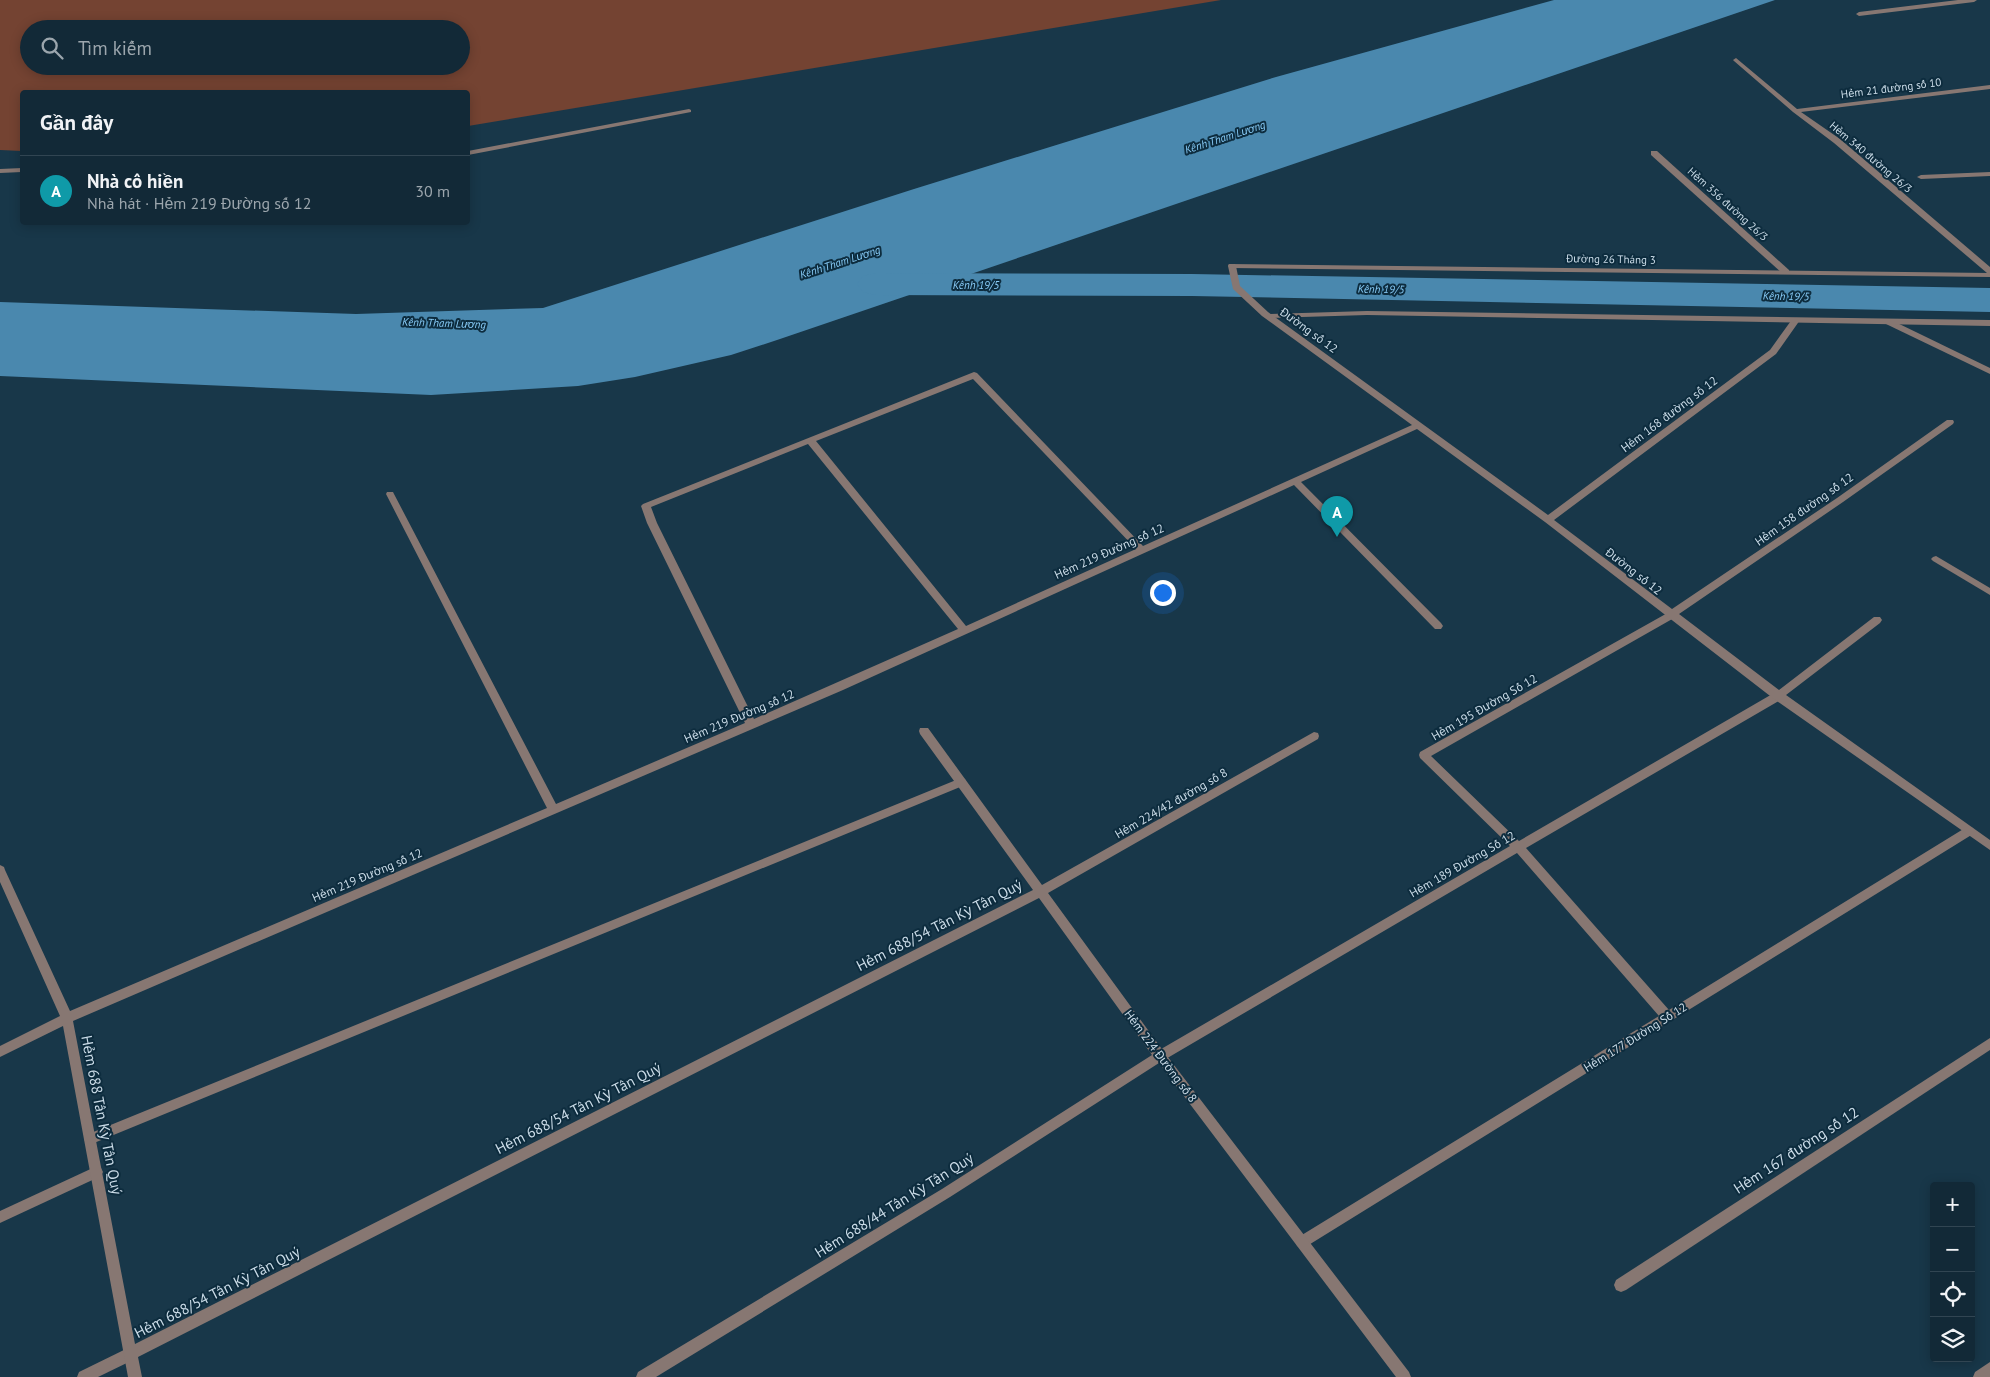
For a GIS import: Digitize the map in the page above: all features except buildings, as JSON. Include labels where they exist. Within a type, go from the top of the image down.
[{"type":"street","points":[[1859,14],[1974,0]]},
{"type":"street","name":"Hẻm 340 đường 26/3","points":[[1736,60],[1794,111],[1837,141],[1990,273]]},
{"type":"street","name":"Hẻm 21 đường số 10","points":[[1794,111],[1990,87]]},
{"type":"street","points":[[470,153],[690,111]]},
{"type":"street","name":"Hẻm 356 đường 26/3","points":[[1654,153],[1786,272]]},
{"type":"street","points":[[0,172],[20,170]]},
{"type":"street","points":[[1921,177],[1990,174]]},
{"type":"street","name":"Đường 26 Tháng 3","points":[[1232,266],[1990,273]]},
{"type":"street","name":"Đường số 12","points":[[1232,266],[1236,288],[1267,315],[1548,520],[1778,696],[1990,846]]},
{"type":"street","points":[[1267,315],[1367,313],[1990,323]]},
{"type":"street","name":"Hẻm 168 đường số 12","points":[[1548,520],[1773,352],[1796,320]]},
{"type":"street","points":[[1889,322],[1990,371]]},
{"type":"street","points":[[751,724],[652,523],[646,506],[974,375],[1142,550]]},
{"type":"street","name":"Hẻm 158 đường số 12","points":[[1671,615],[1840,500],[1950,422]]},
{"type":"street","name":"Hẻm 219 Đường số 12","points":[[0,1052],[67,1018],[751,724],[1417,426]]},
{"type":"street","points":[[810,440],[964,630]]},
{"type":"street","points":[[1295,481],[1438,626]]},
{"type":"street","points":[[390,494],[553,809]]},
{"type":"street","points":[[1936,558],[1990,592]]},
{"type":"street","name":"Hẻm 195 Đường Số 12","points":[[1518,848],[1424,755],[1671,615]]},
{"type":"street","name":"Hẻm 189 Đường Số 12","points":[[1160,1056],[1778,696],[1877,620]]},
{"type":"street","name":"Hẻm 224 Đường số 8","points":[[924,731],[1160,1056],[1404,1377]]},
{"type":"street","name":"Hẻm 224/42 đường số 8","points":[[1041,892],[1314,736]]},
{"type":"street","points":[[90,1139],[961,782]]},
{"type":"street","name":"Hẻm 177 Đường Số 12","points":[[1302,1242],[1969,831]]},
{"type":"street","points":[[1518,848],[1668,1017]]},
{"type":"street","name":"Hẻm 688 Tân Kỳ Tân Quý","points":[[0,870],[67,1018],[135,1377]]},
{"type":"street","name":"Hẻm 688/54 Tân Kỳ Tân Quý","points":[[84,1377],[1041,892]]},
{"type":"street","name":"Hẻm 167 đường số 12","points":[[1621,1286],[1990,1043]]},
{"type":"street","name":"Hẻm 688/44 Tân Kỳ Tân Quý","points":[[644,1377],[946,1193],[1160,1056]]},
{"type":"street","points":[[0,1217],[97,1172]]},
{"type":"street","points":[[1980,1377],[1990,1370]]},
{"type":"shaded area","points":[[0,0],[1221,0],[470,126],[470,90],[20,90],[20,151],[0,150]]},
{"type":"water","name":"Kênh Tham Lương","points":[[1554,0],[1775,0],[780,339],[731,355],[635,377],[578,386],[431,395],[0,376],[0,302],[356,314],[543,308],[914,189],[1276,77]]},
{"type":"waterway","name":"Kênh 19/5","points":[[876,284],[1192,285],[1990,300]]},
{"type":"place","name":"Nhà cô hiền","points":[[1337,537]]}]
